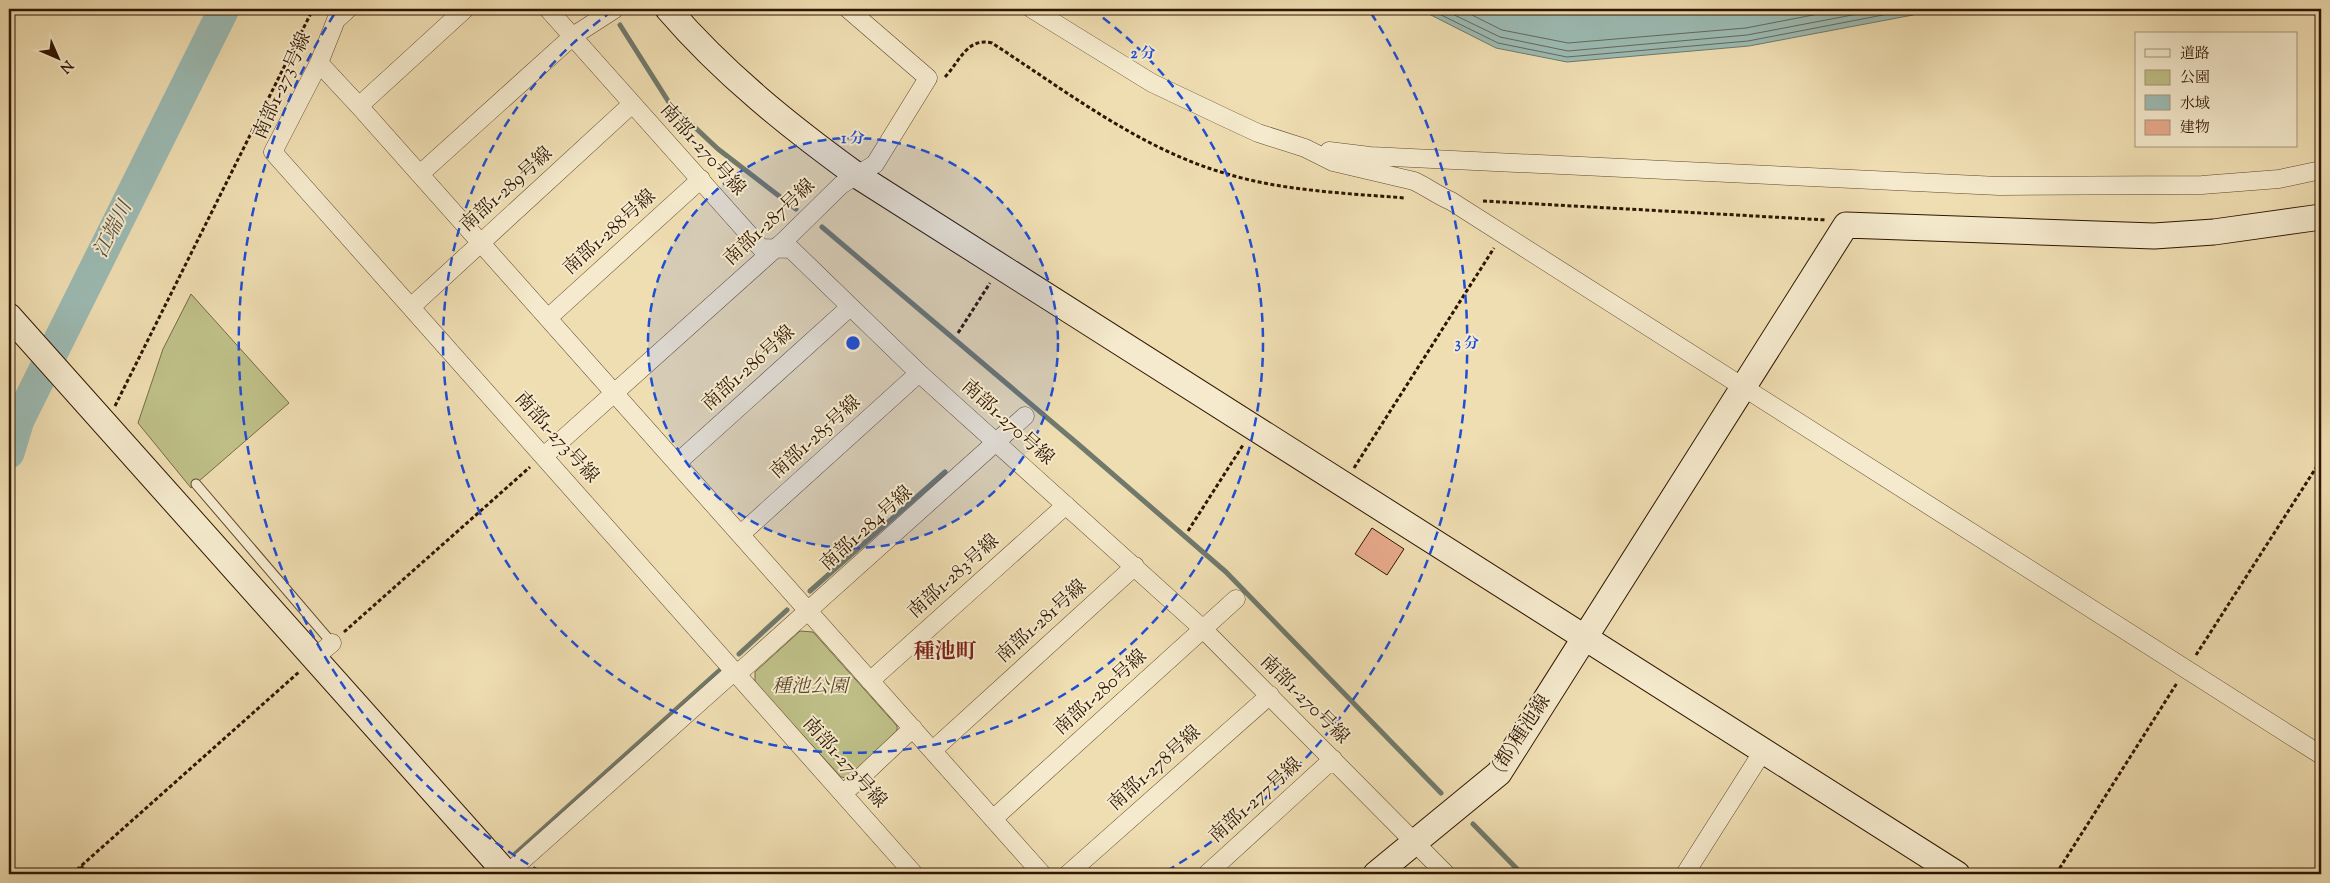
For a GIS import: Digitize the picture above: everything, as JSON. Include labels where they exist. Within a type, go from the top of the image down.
[{"type":"street","name":"南部1-273号線","points":[[348,9],[336,20],[318,63],[273,152],[914,874]]},
{"type":"street","points":[[359,106],[465,9]]},
{"type":"street","name":"南部1-270号線","points":[[548,9],[762,248],[791,248],[919,373],[1203,629],[1446,874]]},
{"type":"street","points":[[420,174],[573,36],[615,9]]},
{"type":"street","points":[[668,9],[695,41],[744,88],[796,131],[858,176],[1956,874]]},
{"type":"street","name":"南部1-287号線","points":[[544,456],[775,249],[841,185],[858,176],[874,164],[928,78],[848,9]]},
{"type":"street","points":[[1032,9],[1152,83],[1258,132],[1305,148],[1332,162],[1414,181],[1427,187],[1436,195],[1450,200],[2321,754]]},
{"type":"street","points":[[318,63],[420,174],[1042,874]]},
{"type":"street","name":"南部1-289号線","points":[[411,307],[632,104]]},
{"type":"street","points":[[1305,148],[1370,156],[1999,186],[2202,185],[2279,180],[2321,170]]},
{"type":"street","name":"南部1-288号線","points":[[548,318],[701,179]]},
{"type":"street","name":"(都)種池線","points":[[1376,874],[1499,773],[1846,225],[2154,236],[2214,232],[2321,217]]},
{"type":"street","name":"南部1-286号線","points":[[677,463],[850,307]]},
{"type":"street","points":[[12,320],[101,419],[323,650],[507,874]]},
{"type":"street","name":"南部1-285号線","points":[[741,534],[919,373]]},
{"type":"street","name":"南部1-284号線","points":[[507,874],[744,668],[1025,416]]},
{"type":"street","name":"南部1-283号線","points":[[870,681],[1066,505]]},
{"type":"street","name":"南部1-281号線","points":[[933,750],[1135,566]]},
{"type":"street","name":"南部1-280号線","points":[[994,819],[1236,599]]},
{"type":"street","name":"南部1-278号線","points":[[1068,874],[1270,695]]},
{"type":"street","points":[[844,794],[913,728]]},
{"type":"street","points":[[1685,874],[1764,751]]},
{"type":"street","name":"南部1-277号線","points":[[1207,874],[1333,759]]},
{"type":"lane","points":[[196,484],[323,650]]},
{"type":"path","points":[[101,419],[313,9]]},
{"type":"path","points":[[1342,485],[1503,234]]},
{"type":"path","points":[[958,333],[1002,266]]},
{"type":"path","points":[[1188,531],[1254,428]]},
{"type":"path","points":[[72,874],[544,456]]},
{"type":"path","points":[[2056,874],[2321,460]]},
{"type":"path","points":[[81,866],[88,874]]},
{"type":"green space","points":[[191,294],[289,403],[191,488],[138,423],[163,349]]},
{"type":"green space","name":"種池公園","points":[[800,631],[813,632],[897,726],[897,738],[851,779],[841,777],[755,683],[755,672]]},
{"type":"water","points":[[1419,9],[1928,9],[1913,15],[1749,46],[1567,62],[1496,48]]},
{"type":"building","points":[[1372,528],[1404,549],[1387,575],[1355,554]]},
{"type":"waterway","name":"江端川","points":[[9,453],[19,420],[224,9]]},
{"type":"waterway","points":[[620,25],[670,104],[718,149],[796,209]]},
{"type":"waterway","points":[[822,227],[1226,572],[1441,793]]},
{"type":"waterway","points":[[810,591],[945,472]]},
{"type":"waterway","points":[[739,654],[787,610]]},
{"type":"waterway","points":[[515,854],[721,669]]},
{"type":"waterway","points":[[1473,824],[1522,874]]},
{"type":"district","name":"種池町","points":[[945,653]]}]
